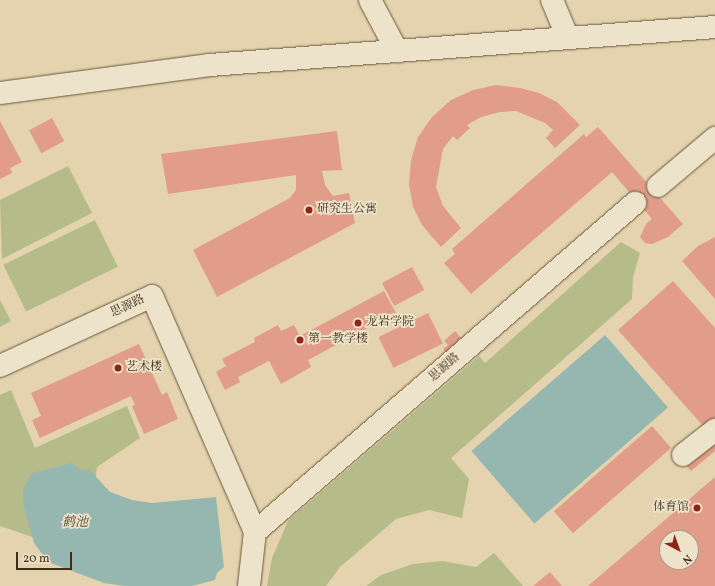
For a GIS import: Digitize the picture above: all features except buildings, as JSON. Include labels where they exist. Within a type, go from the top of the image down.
[{"type":"street","points":[[370,0],[397,51]]},
{"type":"street","points":[[552,0],[568,38]]},
{"type":"street","points":[[0,93],[210,65],[715,27]]},
{"type":"street","points":[[658,186],[715,138]]},
{"type":"street","name":"思源路","points":[[255,532],[636,203]]},
{"type":"street","name":"思源路","points":[[0,366],[152,296],[255,532],[249,586]]},
{"type":"street","points":[[683,455],[715,430]]},
{"type":"green space","points":[[68,166],[92,213],[2,259],[0,200]]},
{"type":"green space","points":[[95,220],[118,267],[26,311],[3,265]]},
{"type":"green space","points":[[621,242],[640,253],[633,277],[632,299],[451,458],[469,479],[462,518],[429,510],[396,519],[340,567],[326,586],[267,586],[272,558],[288,521],[479,356],[485,363]]},
{"type":"green space","points":[[0,300],[11,321],[0,327]]},
{"type":"green space","points":[[11,390],[35,448],[127,406],[140,438],[97,467],[86,555],[0,526],[0,395]]},
{"type":"green space","points":[[494,553],[523,586],[366,586],[381,575],[413,564],[442,561],[476,567]]},
{"type":"water","points":[[605,335],[668,407],[534,524],[471,451]]},
{"type":"water","name":"鹤池","points":[[72,463],[83,471],[89,469],[110,492],[132,500],[152,503],[216,497],[224,567],[217,573],[215,580],[192,586],[125,586],[104,583],[48,562],[34,543],[24,508],[23,488],[32,473]]},
{"type":"place","name":"研究生公寓","points":[[309,210]]},
{"type":"place","name":"龙岩学院","points":[[358,323]]},
{"type":"place","name":"第一教学楼","points":[[300,340]]},
{"type":"place","name":"艺术楼","points":[[118,368]]},
{"type":"place","name":"体育馆","points":[[697,508]]}]
